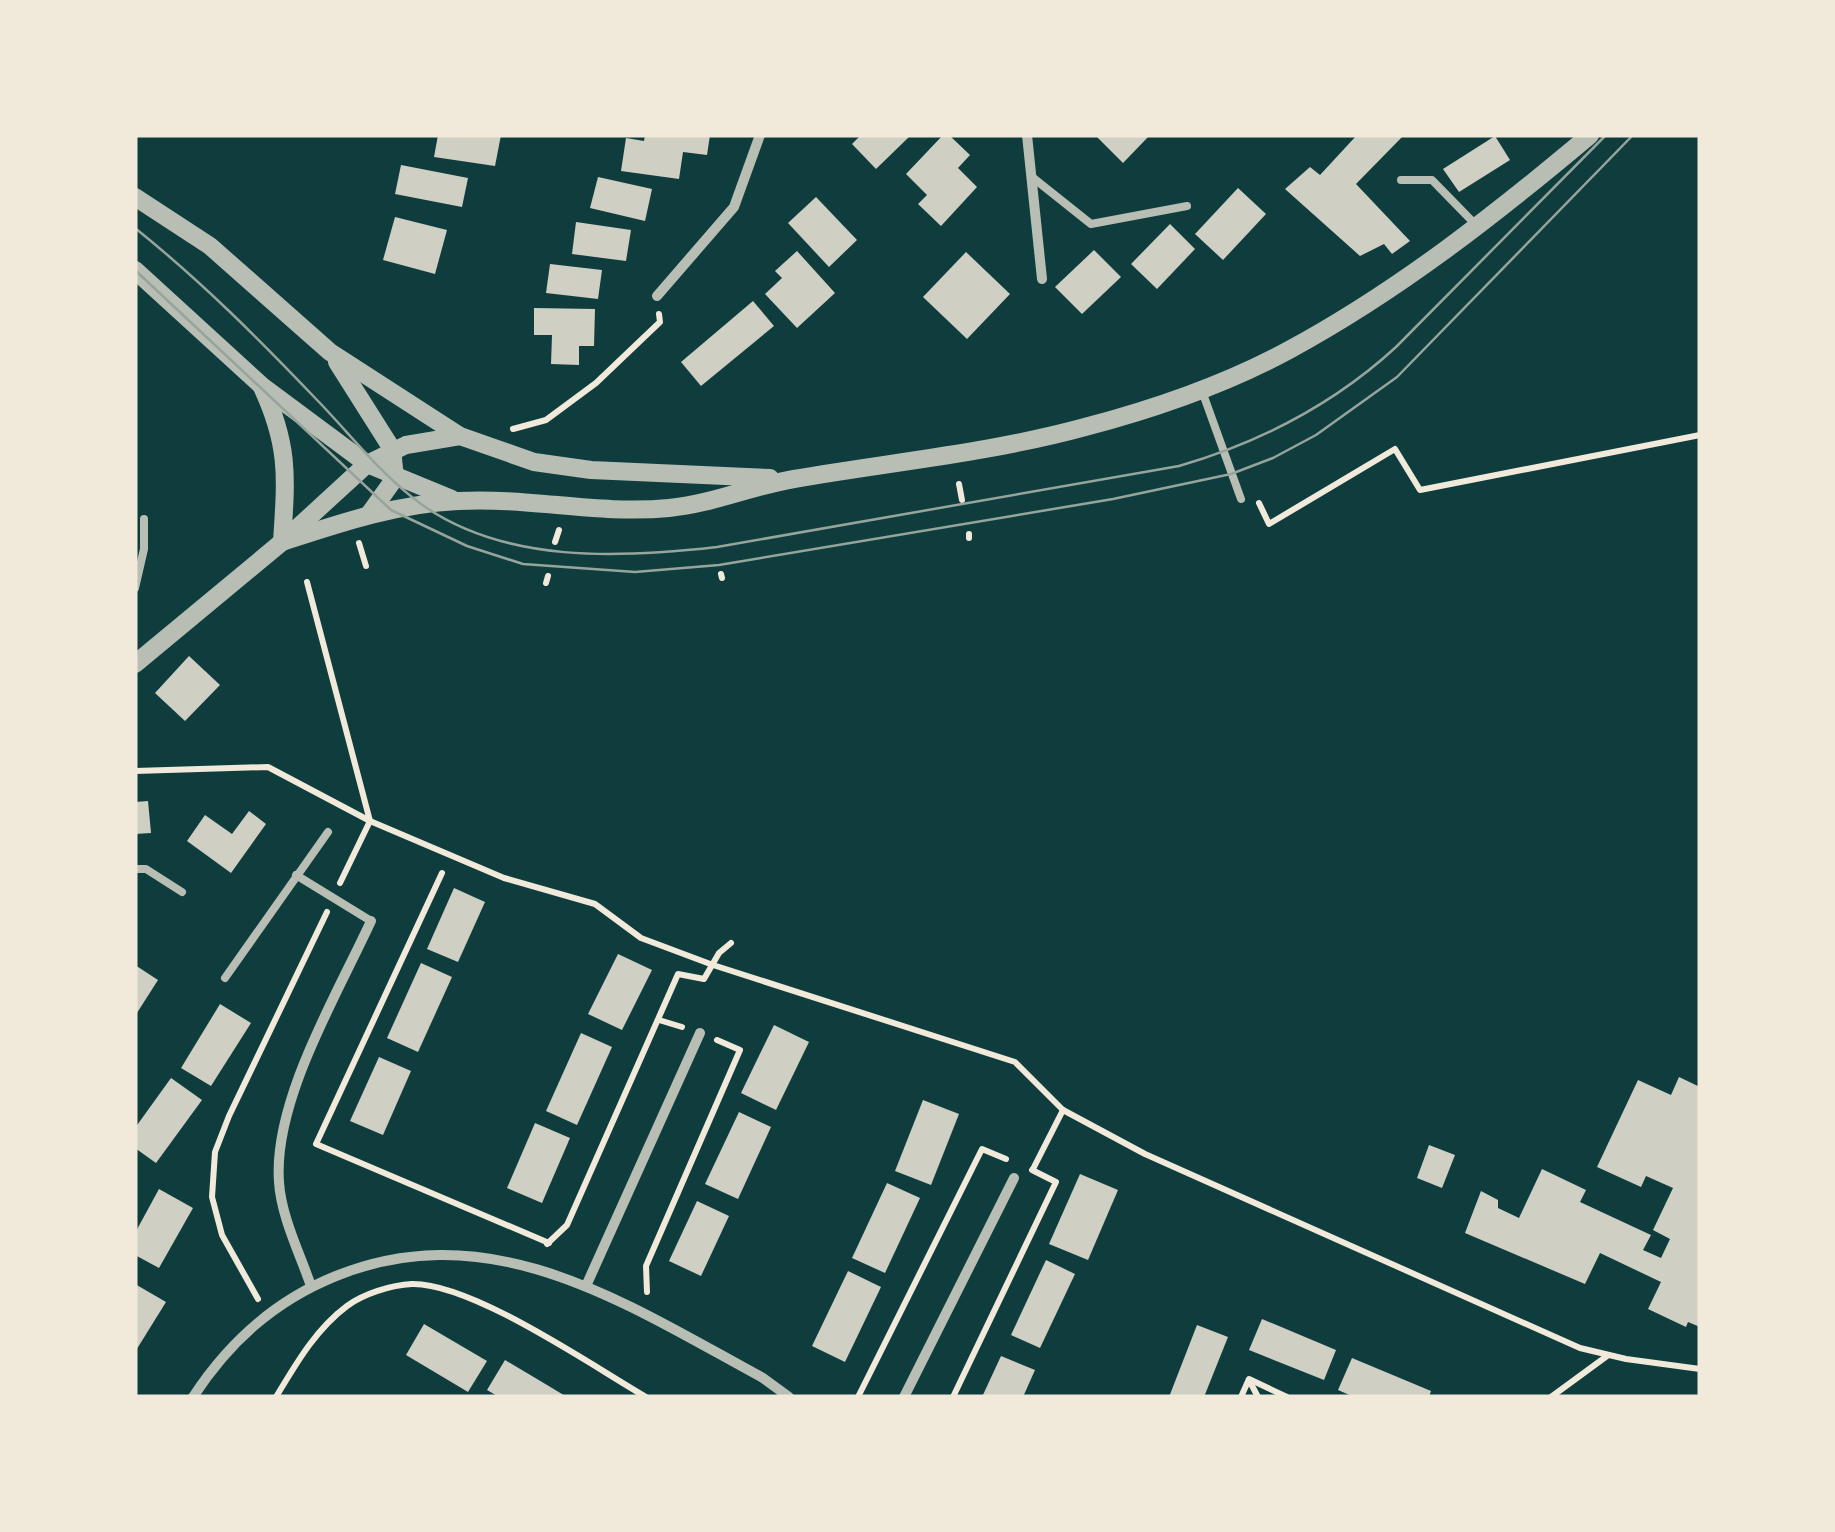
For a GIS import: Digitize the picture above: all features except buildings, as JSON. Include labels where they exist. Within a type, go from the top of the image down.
[{"type":"street","points":[[656,296],[734,207],[760,135]]},
{"type":"street","points":[[1027,135],[1042,280]]},
{"type":"street","points":[[282,542],[370,513],[457,501],[538,502],[605,509],[669,508],[790,480],[901,464],[1083,428],[1201,389],[1291,349],[1428,264],[1590,135]]},
{"type":"street","points":[[135,197],[210,246],[330,352],[469,439],[534,462],[592,470],[790,480]]},
{"type":"street","points":[[135,270],[262,386],[368,464],[457,501]]},
{"type":"street","points":[[330,352],[360,393],[392,449],[394,478],[370,513]]},
{"type":"street","points":[[262,386],[278,422],[284,450],[282,542]]},
{"type":"street","points":[[135,664],[282,542],[368,464],[392,449],[469,439]]},
{"type":"street","points":[[311,1286],[279,1187],[278,1148],[299,1079],[371,921]]},
{"type":"street","points":[[586,1286],[700,1033]]},
{"type":"street","points":[[904,1397],[1014,1178]]},
{"type":"street","points":[[194,1397],[224,1352],[268,1312],[311,1286],[382,1259],[435,1253],[485,1256],[586,1286],[763,1378],[789,1397]]},
{"type":"lane","points":[[1032,177],[1090,224],[1187,206]]},
{"type":"lane","points":[[1401,180],[1432,180],[1478,228]]},
{"type":"lane","points":[[1201,389],[1242,499]]},
{"type":"lane","points":[[135,588],[144,549],[144,519]]},
{"type":"lane","points":[[225,978],[328,832]]},
{"type":"lane","points":[[135,869],[146,869],[182,892]]},
{"type":"lane","points":[[296,876],[371,921]]},
{"type":"path","points":[[510,430],[546,420],[596,383],[660,322],[656,296]]},
{"type":"path","points":[[1256,495],[1269,524],[1395,449],[1420,490],[1700,435]]},
{"type":"path","points":[[959,484],[962,500]]},
{"type":"path","points":[[555,542],[558,530]]},
{"type":"path","points":[[358,542],[366,566]]},
{"type":"path","points":[[268,1312],[250,1289],[222,1235],[212,1198],[215,1152],[370,821],[307,582]]},
{"type":"path","points":[[135,772],[268,766],[370,821],[504,878],[596,904],[641,938],[712,965],[1015,1062],[1063,1110],[1181,1170],[1564,1341],[1608,1355],[1700,1369]]},
{"type":"path","points":[[442,873],[316,1144],[549,1243]]},
{"type":"path","points":[[516,1264],[549,1243],[567,1225],[678,974],[704,979],[730,942]]},
{"type":"path","points":[[651,1317],[646,1266],[740,1050],[659,1020]]},
{"type":"path","points":[[1014,1178],[1033,1170],[1063,1110]]},
{"type":"path","points":[[276,1397],[325,1325],[350,1304],[380,1290],[412,1284],[448,1290],[494,1309],[646,1397]]},
{"type":"path","points":[[1550,1397],[1608,1355]]},
{"type":"path","points":[[1241,1397],[1248,1380]]},
{"type":"path","points":[[1248,1380],[1258,1397]]},
{"type":"path","points":[[1248,1380],[1287,1397]]},
{"type":"tram line","points":[[135,228],[230,312],[380,468],[421,504],[454,524],[526,547],[564,552],[642,553],[717,547],[1179,466],[1267,433],[1347,387],[1396,347],[1606,135]]},
{"type":"tram line","points":[[135,270],[391,510],[467,546],[523,564],[635,572],[719,565],[1113,499],[1231,474],[1273,458],[1316,435],[1397,377],[1633,135]]}]
